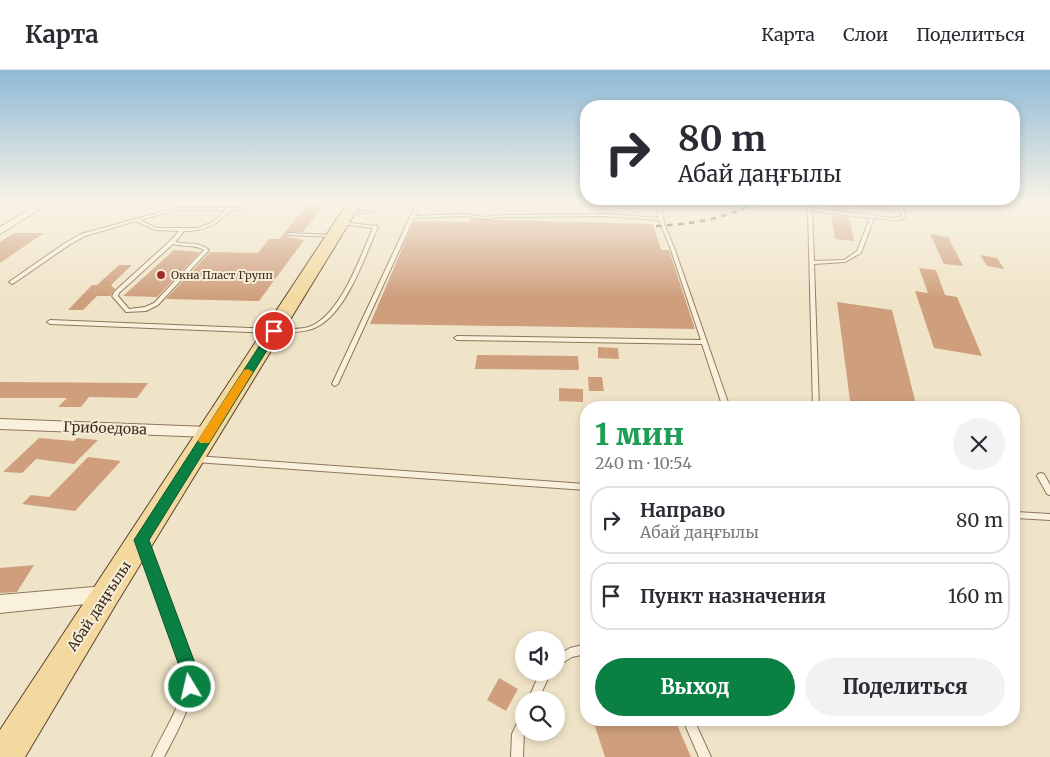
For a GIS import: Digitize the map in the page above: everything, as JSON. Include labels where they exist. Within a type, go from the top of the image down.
[{"type":"main road","name":"Абай даңғылы","points":[[4,757],[105,594],[336,234]]},
{"type":"street","name":"Грибоедова","points":[[0,424],[209,432]]},
{"type":"street","points":[[0,604],[105,594]]},
{"type":"lane","points":[[12,282],[67,244],[89,234]]},
{"type":"lane","points":[[172,242],[179,245],[198,245],[206,250],[156,304],[146,309],[128,311],[115,296],[179,234]]},
{"type":"lane","points":[[50,322],[274,331],[304,330],[325,320],[351,285],[373,234]]},
{"type":"lane","points":[[335,384],[404,234]]},
{"type":"lane","points":[[666,234],[725,401]]},
{"type":"lane","points":[[811,234],[816,401]]},
{"type":"lane","points":[[812,262],[845,261],[859,252],[866,234]]},
{"type":"lane","points":[[457,338],[705,342]]},
{"type":"lane","points":[[192,458],[580,487]]},
{"type":"lane","points":[[1042,476],[1050,492]]},
{"type":"lane","points":[[1020,516],[1050,518]]},
{"type":"lane","points":[[141,540],[190,674],[190,687],[185,702],[158,757]]},
{"type":"lane","points":[[565,656],[580,650]]},
{"type":"lane","points":[[691,726],[705,757]]},
{"type":"lane","points":[[517,757],[518,741]]},
{"type":"building","points":[[12,234],[42,234],[0,263],[0,242]]},
{"type":"building","points":[[285,234],[288,237],[304,240],[259,301],[166,299],[210,252],[258,253],[269,239],[279,239]]},
{"type":"building","points":[[408,234],[656,234],[661,250],[669,250],[695,329],[370,324]]},
{"type":"building","points":[[834,234],[853,234],[854,241],[835,239]]},
{"type":"building","points":[[930,234],[948,237],[963,266],[944,264]]},
{"type":"building","name":"Окна Пласт Групп","points":[[174,250],[200,252],[157,297],[123,296]]},
{"type":"building","points":[[980,255],[997,258],[1004,269],[987,266]]},
{"type":"building","points":[[119,265],[132,265],[111,285],[115,289],[110,296],[97,296],[83,310],[68,310],[92,285],[97,285]]},
{"type":"building","points":[[919,268],[936,270],[945,295],[957,297],[982,356],[934,348],[915,291],[928,293]]},
{"type":"building","points":[[837,302],[892,310],[915,401],[850,401]]},
{"type":"building","points":[[598,347],[618,348],[619,359],[598,358]]},
{"type":"building","points":[[477,355],[578,356],[579,370],[475,369]]},
{"type":"building","points":[[588,377],[602,377],[604,391],[589,391]]},
{"type":"building","points":[[0,382],[148,383],[137,398],[89,397],[81,407],[58,407],[67,398],[0,398]]},
{"type":"building","points":[[559,388],[583,389],[583,401],[559,401]]},
{"type":"building","points":[[39,438],[74,441],[77,438],[98,440],[74,464],[36,459],[22,473],[3,472]]},
{"type":"building","points":[[88,457],[121,461],[75,511],[22,504],[31,495],[49,497]]},
{"type":"building","points":[[34,565],[17,592],[0,593],[0,568]]},
{"type":"building","points":[[499,678],[518,689],[515,691],[506,711],[487,700]]},
{"type":"building","points":[[595,726],[678,726],[691,757],[605,757]]},
{"type":"slow traffic","points":[[204,440],[248,372]]},
{"type":"place","name":"Окна Пласт Групп","points":[[161,275]]},
{"type":"route","points":[[190,687],[190,674],[141,540],[274,331]]}]
